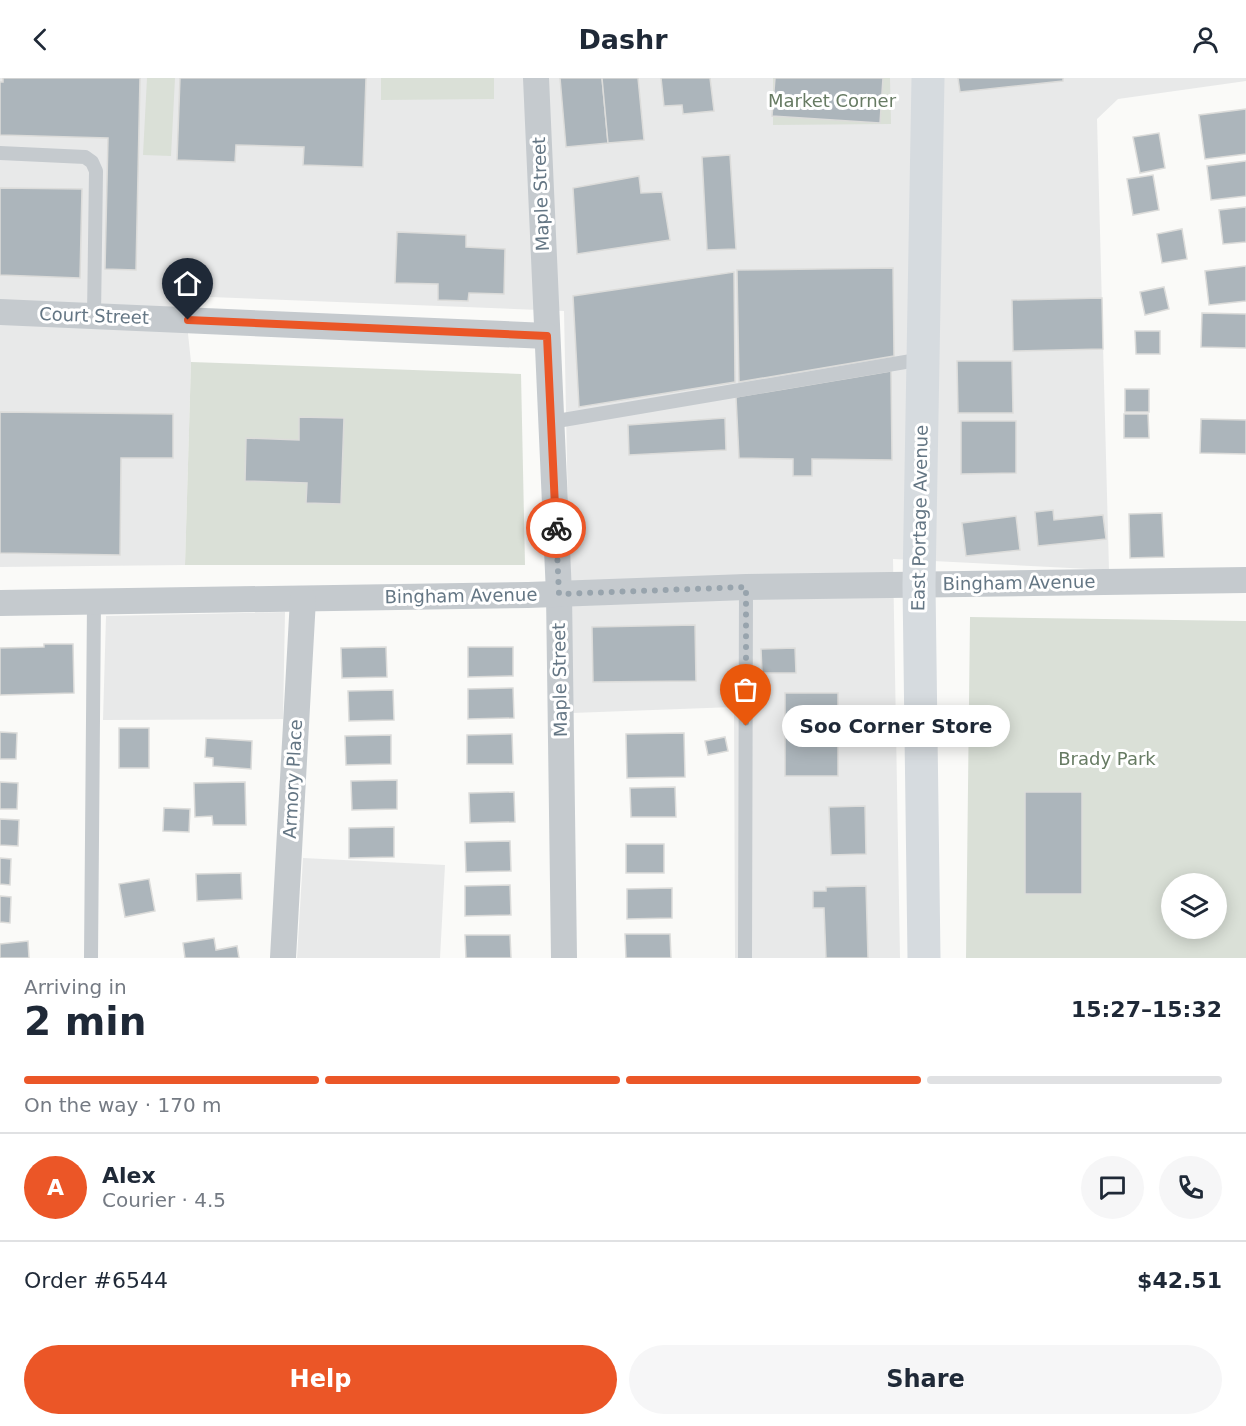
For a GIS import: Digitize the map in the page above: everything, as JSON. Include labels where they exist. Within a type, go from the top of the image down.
[{"type":"main road","name":"East Portage Avenue","points":[[924,958],[919,585],[928,78]]},
{"type":"street","name":"Maple Street","points":[[536,78],[559,594],[564,958]]},
{"type":"street","name":"Court Street","points":[[0,312],[547,336]]},
{"type":"street","name":"Bingham Avenue","points":[[0,603],[559,594],[746,587],[1246,580]]},
{"type":"street","name":"Armory Place","points":[[283,958],[303,599]]},
{"type":"lane","points":[[0,153],[85,157],[92,162],[96,171],[94,316]]},
{"type":"lane","points":[[551,422],[922,359]]},
{"type":"lane","points":[[745,958],[746,587]]},
{"type":"lane","points":[[91,958],[94,602]]},
{"type":"shaded area","points":[[0,78],[1246,78],[1246,81],[1118,99],[1097,119],[1109,570],[893,559],[900,958],[735,958],[734,707],[572,713],[564,311],[184,296],[191,362],[185,565],[0,567]]},
{"type":"shaded area","points":[[285,612],[283,719],[103,720],[106,616]]},
{"type":"shaded area","points":[[303,858],[445,865],[440,958],[297,958]]},
{"type":"green space","points":[[147,78],[175,78],[171,156],[143,155]]},
{"type":"green space","points":[[381,78],[494,78],[494,99],[381,100]]},
{"type":"green space","name":"Market Corner","points":[[773,78],[890,78],[891,124],[773,125]]},
{"type":"green space","points":[[191,362],[521,374],[525,565],[185,565]]},
{"type":"green space","name":"Brady Park","points":[[970,617],[1246,621],[1246,958],[966,958]]},
{"type":"building","points":[[3,78],[140,78],[136,270],[105,269],[108,138],[0,135],[0,82],[3,82]]},
{"type":"building","points":[[180,78],[366,78],[363,167],[303,165],[304,147],[236,145],[235,162],[177,160]]},
{"type":"building","points":[[560,78],[602,78],[608,143],[566,147]]},
{"type":"building","points":[[602,78],[638,78],[644,140],[608,143]]},
{"type":"building","points":[[661,78],[710,78],[714,111],[683,114],[682,105],[664,106]]},
{"type":"building","name":"Market Corner","points":[[775,78],[883,78],[880,123],[772,116]]},
{"type":"building","points":[[958,78],[1063,78],[1063,81],[960,92]]},
{"type":"building","points":[[1246,109],[1246,154],[1205,159],[1199,115]]},
{"type":"building","points":[[1159,133],[1165,168],[1140,173],[1133,137]]},
{"type":"building","points":[[730,155],[736,249],[707,250],[702,157]]},
{"type":"building","points":[[1246,161],[1246,196],[1211,200],[1207,166]]},
{"type":"building","points":[[1153,175],[1159,210],[1133,215],[1127,179]]},
{"type":"building","points":[[639,176],[641,193],[662,192],[670,240],[577,254],[573,188]]},
{"type":"building","points":[[0,188],[82,189],[80,278],[0,275]]},
{"type":"building","points":[[1246,207],[1246,242],[1223,244],[1219,210]]},
{"type":"building","points":[[1182,229],[1187,259],[1162,263],[1157,234]]},
{"type":"building","points":[[397,232],[466,235],[466,247],[505,249],[504,294],[469,293],[468,301],[438,300],[438,284],[395,283]]},
{"type":"building","points":[[1246,266],[1246,301],[1209,305],[1205,271]]},
{"type":"building","points":[[893,268],[894,356],[739,382],[737,270]]},
{"type":"building","points":[[734,272],[735,382],[579,407],[573,296]]},
{"type":"building","points":[[1164,287],[1169,309],[1145,315],[1140,292]]},
{"type":"building","points":[[1102,298],[1103,349],[1013,351],[1012,300]]},
{"type":"building","points":[[1202,313],[1246,314],[1246,348],[1201,347]]},
{"type":"building","points":[[1135,331],[1160,331],[1160,354],[1136,354]]},
{"type":"building","points":[[957,361],[1012,361],[1013,413],[958,413]]},
{"type":"building","points":[[891,371],[892,460],[812,459],[812,476],[793,476],[793,459],[739,458],[736,397]]},
{"type":"building","points":[[1125,389],[1149,389],[1149,412],[1125,412]]},
{"type":"building","points":[[0,412],[173,414],[173,458],[121,458],[120,555],[0,553]]},
{"type":"building","points":[[1124,414],[1148,414],[1149,438],[1124,438]]},
{"type":"building","points":[[299,417],[344,418],[341,504],[306,503],[307,483],[245,481],[246,438],[299,440]]},
{"type":"building","points":[[725,418],[726,450],[629,455],[628,425]]},
{"type":"building","points":[[1201,419],[1246,420],[1246,454],[1200,453]]},
{"type":"building","points":[[961,421],[1016,421],[1016,473],[961,474]]},
{"type":"building","points":[[1053,510],[1054,520],[1103,515],[1106,539],[1038,546],[1035,512]]},
{"type":"building","points":[[1162,513],[1164,557],[1130,558],[1129,514]]},
{"type":"building","points":[[1016,516],[1020,550],[966,556],[962,523]]},
{"type":"building","points":[[695,625],[696,681],[593,682],[592,627]]},
{"type":"building","points":[[44,644],[73,644],[74,693],[0,695],[0,648],[44,647]]},
{"type":"building","points":[[386,647],[387,677],[342,678],[341,648]]},
{"type":"building","points":[[468,647],[513,647],[513,676],[468,677]]},
{"type":"building","points":[[795,648],[796,673],[762,673],[761,649]]},
{"type":"building","points":[[513,688],[514,718],[468,719],[468,689]]},
{"type":"building","points":[[393,690],[394,720],[349,721],[348,691]]},
{"type":"building","points":[[785,693],[838,693],[838,776],[785,776]]},
{"type":"building","points":[[119,728],[149,728],[149,768],[119,768]]},
{"type":"building","points":[[0,732],[17,733],[16,759],[0,759]]},
{"type":"building","points":[[684,733],[685,777],[627,778],[626,734]]},
{"type":"building","points":[[512,734],[513,764],[467,764],[467,735]]},
{"type":"building","points":[[391,735],[391,764],[346,765],[345,736]]},
{"type":"building","points":[[725,737],[728,751],[708,755],[705,741]]},
{"type":"building","points":[[206,738],[252,741],[251,769],[213,766],[213,758],[205,757]]},
{"type":"building","points":[[397,780],[397,809],[352,810],[351,781]]},
{"type":"building","points":[[0,782],[18,783],[17,809],[0,809]]},
{"type":"building","points":[[245,782],[246,825],[213,825],[212,816],[195,817],[194,783]]},
{"type":"building","points":[[675,787],[676,817],[631,817],[630,788]]},
{"type":"building","points":[[514,792],[515,822],[470,823],[469,793]]},
{"type":"building","points":[[1025,792],[1082,792],[1082,894],[1025,894]]},
{"type":"building","points":[[865,806],[866,854],[831,855],[829,807]]},
{"type":"building","points":[[164,808],[190,809],[189,832],[163,831]]},
{"type":"building","points":[[0,819],[19,820],[18,846],[0,845]]},
{"type":"building","points":[[394,827],[394,857],[349,858],[349,828]]},
{"type":"building","points":[[510,841],[511,871],[466,872],[465,842]]},
{"type":"building","points":[[626,844],[664,844],[664,873],[626,873]]},
{"type":"building","points":[[0,858],[11,859],[10,885],[0,884]]},
{"type":"building","points":[[241,873],[242,899],[197,901],[196,874]]},
{"type":"building","points":[[149,879],[155,911],[125,917],[119,884]]},
{"type":"building","points":[[510,885],[511,915],[465,916],[465,886]]},
{"type":"building","points":[[866,886],[868,958],[826,958],[824,908],[813,908],[813,891],[826,891],[826,887]]},
{"type":"building","points":[[672,888],[672,918],[627,919],[627,889]]},
{"type":"building","points":[[0,896],[11,897],[10,923],[0,922]]},
{"type":"building","points":[[625,934],[670,934],[671,958],[626,958]]},
{"type":"building","points":[[465,935],[510,935],[511,958],[466,958]]},
{"type":"building","points":[[214,938],[216,950],[237,946],[239,958],[185,958],[183,943]]},
{"type":"building","points":[[28,941],[29,958],[0,958],[0,944]]},
{"type":"way so far","points":[[556,528],[559,594],[746,587],[746,726]]},
{"type":"place","name":"Soo Corner Store","points":[[746,726]]},
{"type":"route","points":[[188,320],[547,336],[556,528]]}]
